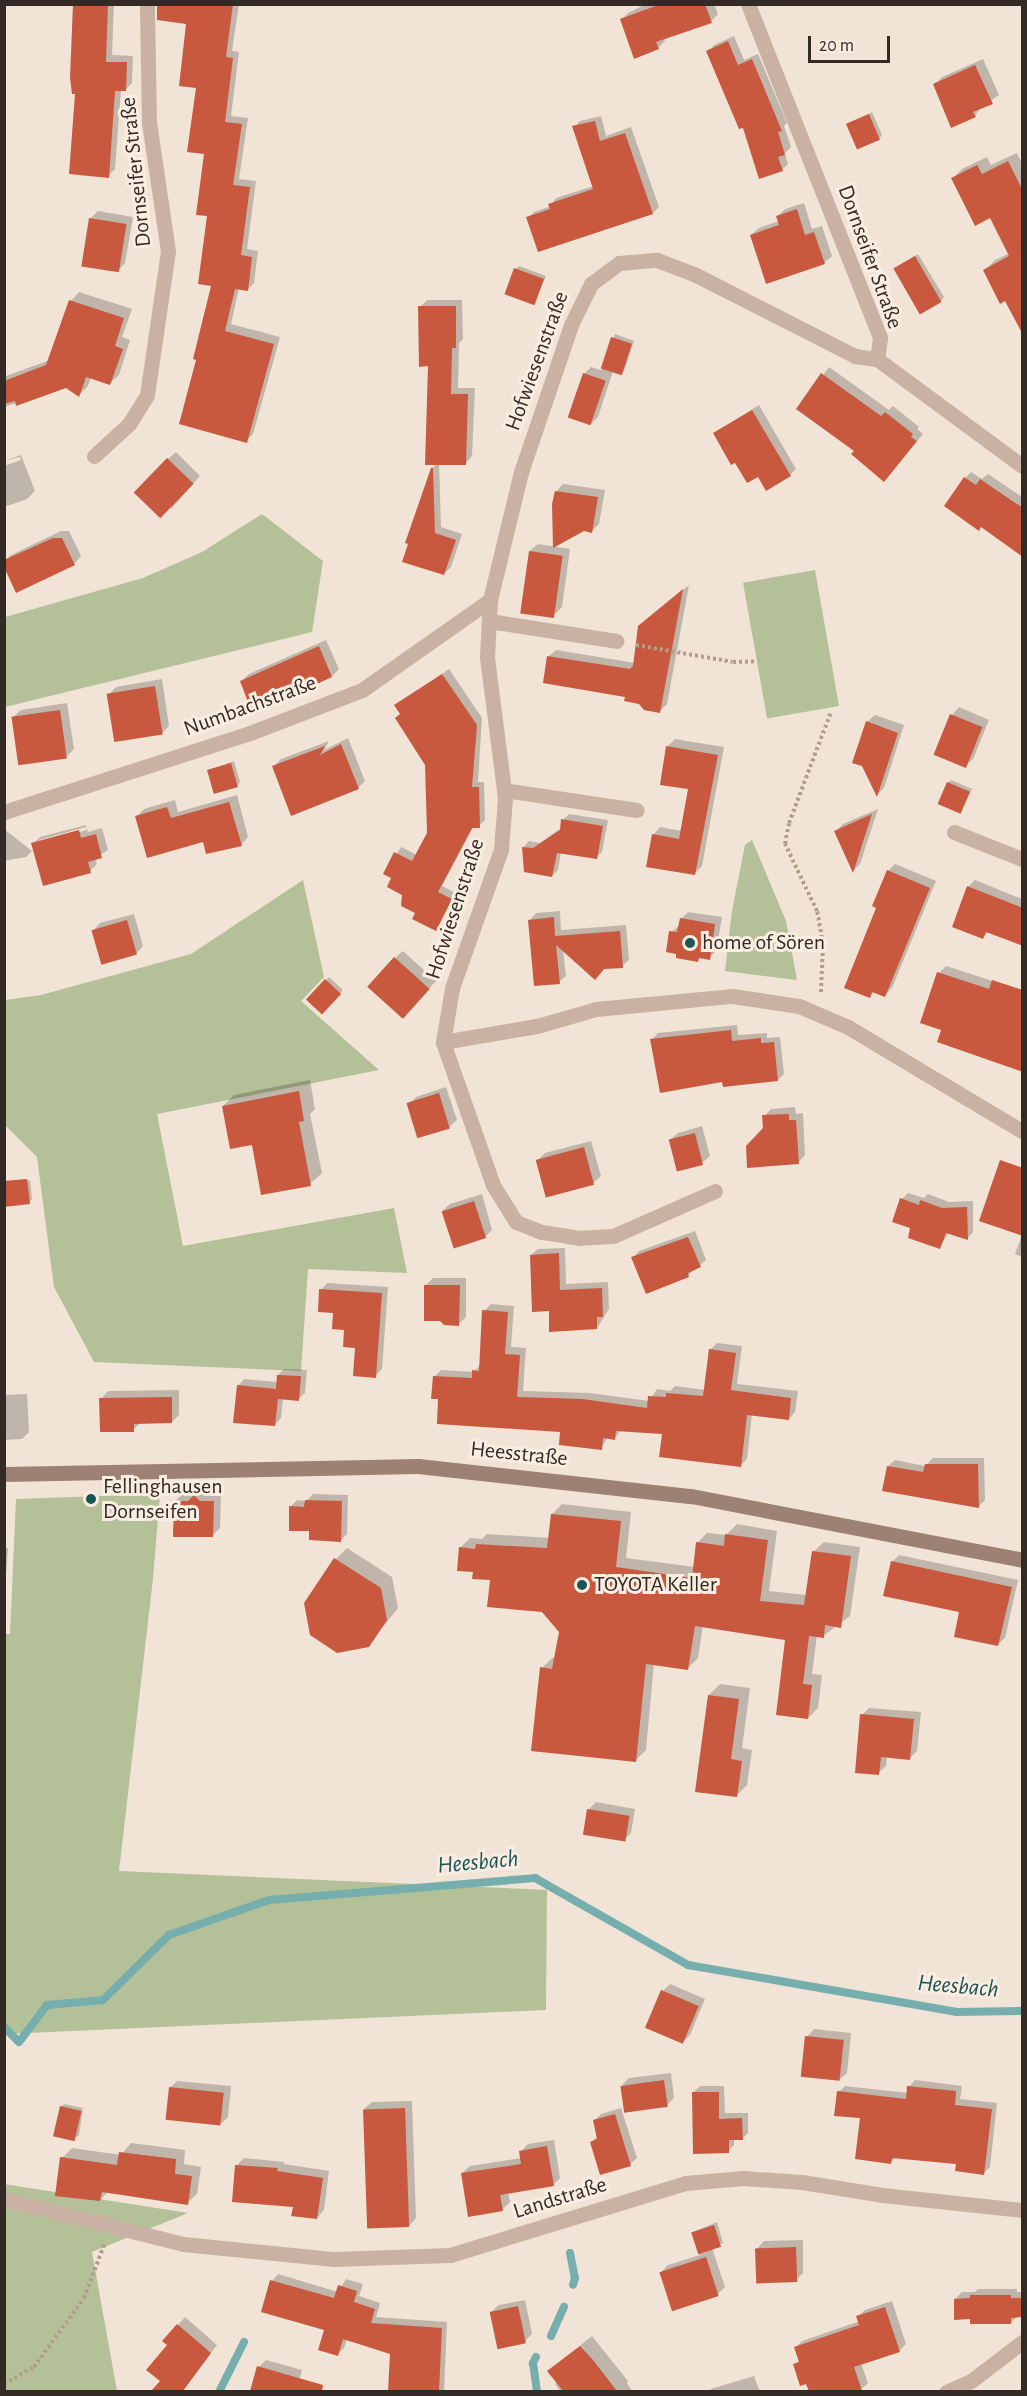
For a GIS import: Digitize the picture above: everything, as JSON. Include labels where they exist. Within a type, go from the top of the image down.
[{"type":"main road","name":"Heesstraße","points":[[4,1474],[418,1466],[691,1496],[1023,1560]]},
{"type":"street","name":"Dornseifer Straße","points":[[94,456],[129,424],[147,395],[168,251],[149,123],[147,4]]},
{"type":"street","name":"Dornseifer Straße","points":[[748,4],[880,338],[877,359],[1023,466]]},
{"type":"street","name":"Hofwiesenstraße","points":[[443,1042],[452,988],[501,850],[504,790],[487,657],[490,600],[521,472],[570,325],[591,284],[619,263],[657,260],[694,274],[855,356],[877,359]]},
{"type":"street","name":"Numbachstraße","points":[[4,812],[250,733],[362,690],[490,600]]},
{"type":"street","points":[[489,621],[616,642]]},
{"type":"street","points":[[504,790],[636,810]]},
{"type":"street","points":[[954,832],[1023,859]]},
{"type":"street","points":[[715,1191],[614,1236],[580,1238],[551,1234],[516,1222],[494,1185],[443,1042],[537,1026],[596,1009],[702,998],[732,996],[799,1006],[848,1027],[1023,1131]]},
{"type":"street","name":"Landstraße","points":[[4,2199],[183,2244],[334,2259],[450,2255],[686,2183],[743,2178],[802,2182],[882,2195],[1023,2210]]},
{"type":"street","points":[[946,2391],[971,2381],[1023,2342]]},
{"type":"path","points":[[616,642],[733,662],[756,661]]},
{"type":"path","points":[[816,1014],[822,985],[823,944],[817,911],[785,844],[789,823],[831,712]]},
{"type":"path","points":[[4,2384],[34,2367],[84,2298],[111,2227]]},
{"type":"green space","points":[[262,514],[323,561],[312,632],[5,707],[5,617],[143,578],[202,552]]},
{"type":"green space","points":[[815,570],[839,706],[767,719],[743,583]]},
{"type":"green space","points":[[752,840],[786,921],[797,980],[725,971],[732,911],[745,845]]},
{"type":"green space","points":[[303,880],[324,977],[301,1001],[379,1070],[157,1114],[183,1246],[394,1208],[407,1273],[308,1269],[301,1371],[94,1362],[54,1287],[37,1157],[5,1125],[5,1000],[41,995],[191,954]]},
{"type":"green space","points":[[160,1494],[153,1579],[119,1871],[547,1890],[546,2010],[5,2034],[4,1634],[10,1634],[16,1499]]},
{"type":"green space","points":[[4,2184],[188,2213],[92,2252],[117,2391],[5,2391]]},
{"type":"building","points":[[73,4],[108,4],[106,62],[127,62],[126,91],[115,91],[109,178],[69,174],[75,94],[72,94],[70,78]]},
{"type":"building","points":[[157,4],[233,4],[226,57],[233,58],[225,122],[242,124],[233,185],[250,187],[241,255],[252,257],[248,291],[235,289],[225,331],[274,344],[247,443],[179,424],[196,360],[193,359],[211,286],[198,284],[207,216],[196,215],[204,154],[187,152],[196,88],[179,86],[186,24],[157,20]]},
{"type":"building","points":[[661,4],[705,4],[712,23],[656,42],[659,49],[634,59],[620,19]]},
{"type":"building","points":[[728,41],[738,65],[752,59],[782,131],[778,132],[785,155],[778,157],[783,171],[759,179],[743,128],[739,129],[706,51]]},
{"type":"building","points":[[975,65],[993,104],[973,112],[976,117],[951,128],[933,84]]},
{"type":"building","points":[[869,114],[880,140],[857,150],[846,124]]},
{"type":"building","points":[[595,121],[600,141],[625,133],[653,214],[538,252],[526,217],[550,209],[548,204],[593,189],[572,126]]},
{"type":"building","points":[[1008,161],[1023,191],[1023,335],[1005,301],[1000,304],[983,270],[1009,256],[990,218],[975,226],[951,178],[977,165],[982,174]]},
{"type":"building","points":[[797,209],[805,235],[814,232],[825,264],[766,284],[750,235],[779,225],[776,216]]},
{"type":"building","points":[[89,218],[127,224],[119,272],[81,266]]},
{"type":"building","points":[[915,256],[942,302],[920,314],[893,268]]},
{"type":"building","points":[[514,268],[544,279],[534,305],[504,294]]},
{"type":"building","points":[[69,300],[124,318],[115,346],[123,349],[110,385],[86,377],[79,397],[66,388],[16,406],[15,401],[4,404],[4,381],[46,365]]},
{"type":"building","points":[[418,306],[456,306],[456,348],[452,348],[451,394],[468,394],[466,465],[425,465],[428,366],[419,367]]},
{"type":"building","points":[[611,337],[632,344],[622,375],[601,368]]},
{"type":"building","points":[[583,373],[606,381],[590,425],[568,417]]},
{"type":"building","points":[[821,373],[881,416],[885,412],[913,434],[911,437],[917,441],[884,482],[851,454],[854,451],[796,409]]},
{"type":"building","points":[[752,410],[791,476],[766,491],[758,477],[747,483],[735,463],[731,465],[713,433]]},
{"type":"building","points":[[167,458],[194,484],[160,518],[134,493]]},
{"type":"building","points":[[431,468],[433,468],[435,533],[456,540],[444,575],[402,562],[408,544],[405,543]]},
{"type":"building","points":[[964,477],[976,485],[980,479],[1023,508],[1023,557],[981,527],[979,531],[944,506]]},
{"type":"building","points":[[555,491],[598,497],[592,533],[584,531],[553,548],[552,504]]},
{"type":"building","points":[[53,538],[62,538],[75,565],[16,593],[4,567],[4,560]]},
{"type":"building","points":[[529,551],[563,556],[554,618],[520,613]]},
{"type":"building","points":[[683,589],[660,713],[644,710],[639,704],[624,701],[625,697],[543,683],[547,656],[630,669],[633,666],[638,626]]},
{"type":"building","points":[[319,646],[332,677],[275,703],[251,710],[240,681]]},
{"type":"building","points":[[442,674],[477,725],[472,787],[479,787],[480,828],[472,828],[438,892],[452,899],[436,931],[412,919],[415,913],[401,906],[402,895],[387,887],[391,878],[383,874],[394,852],[412,861],[427,833],[425,765],[395,718],[400,714],[394,705]]},
{"type":"building","points":[[155,686],[163,734],[114,742],[107,694]]},
{"type":"building","points":[[60,710],[67,759],[18,765],[11,717]]},
{"type":"building","points":[[950,714],[982,727],[966,768],[934,755]]},
{"type":"building","points":[[866,721],[898,733],[877,797],[862,766],[852,763]]},
{"type":"building","points":[[341,744],[359,789],[291,816],[272,766],[325,746],[320,755]]},
{"type":"building","points":[[666,746],[718,755],[695,875],[646,867],[652,834],[679,839],[688,789],[660,785]]},
{"type":"building","points":[[231,763],[238,787],[214,794],[207,770]]},
{"type":"building","points":[[947,782],[970,792],[961,814],[938,804]]},
{"type":"building","points":[[229,802],[242,846],[206,854],[203,842],[147,858],[135,816],[167,807],[171,818]]},
{"type":"building","points":[[872,814],[853,873],[834,831]]},
{"type":"building","points":[[561,819],[603,826],[597,859],[557,853],[552,877],[524,872],[522,847],[533,848],[560,830]]},
{"type":"building","points":[[79,830],[81,838],[96,834],[102,858],[88,862],[91,873],[43,886],[31,843]]},
{"type":"building","points":[[887,870],[930,888],[885,997],[872,992],[870,998],[844,988],[876,908],[872,906]]},
{"type":"building","points":[[967,886],[1023,908],[1023,946],[986,932],[983,939],[952,927]]},
{"type":"building","points":[[554,917],[555,936],[620,931],[623,968],[604,969],[595,980],[556,945],[560,984],[534,986],[528,920]]},
{"type":"building","name":"home of Sören","points":[[680,918],[715,924],[710,960],[699,958],[698,962],[676,958],[676,954],[666,952],[669,931],[677,932]]},
{"type":"building","points":[[127,920],[137,955],[101,965],[91,930]]},
{"type":"building","points":[[394,957],[430,989],[403,1019],[367,987]]},
{"type":"building","points":[[937,972],[989,989],[992,980],[1023,990],[1023,1072],[937,1042],[941,1030],[920,1023]]},
{"type":"building","points":[[325,979],[341,994],[322,1014],[306,999]]},
{"type":"building","points":[[731,1030],[732,1041],[761,1038],[761,1043],[774,1042],[778,1081],[723,1087],[722,1082],[660,1093],[650,1039]]},
{"type":"building","points":[[299,1091],[304,1121],[299,1122],[311,1186],[261,1195],[252,1145],[230,1149],[222,1106]]},
{"type":"building","points":[[439,1093],[450,1128],[417,1138],[406,1103]]},
{"type":"building","points":[[789,1114],[789,1120],[796,1120],[799,1164],[747,1168],[746,1146],[763,1128],[762,1115]]},
{"type":"building","points":[[695,1133],[703,1165],[677,1172],[669,1140]]},
{"type":"building","points":[[584,1147],[594,1185],[546,1198],[536,1160]]},
{"type":"building","points":[[1000,1160],[1023,1168],[1023,1236],[979,1221]]},
{"type":"building","points":[[27,1179],[30,1204],[4,1207],[4,1181]]},
{"type":"building","points":[[900,1198],[919,1205],[920,1200],[942,1208],[967,1207],[968,1240],[946,1233],[940,1249],[908,1238],[910,1228],[892,1222]]},
{"type":"building","points":[[474,1201],[486,1238],[454,1249],[442,1212]]},
{"type":"building","points":[[688,1237],[701,1267],[688,1273],[689,1277],[646,1294],[631,1257]]},
{"type":"building","points":[[559,1253],[560,1290],[602,1288],[603,1317],[597,1317],[597,1329],[549,1332],[549,1311],[532,1312],[530,1255]]},
{"type":"building","points":[[424,1285],[460,1285],[459,1326],[444,1325],[440,1321],[424,1321]]},
{"type":"building","points":[[319,1289],[382,1293],[376,1378],[353,1376],[355,1348],[343,1347],[344,1330],[332,1329],[333,1313],[318,1312]]},
{"type":"building","points":[[482,1310],[508,1312],[505,1354],[520,1355],[517,1397],[582,1399],[647,1408],[648,1396],[666,1397],[666,1393],[703,1396],[709,1349],[736,1353],[731,1390],[791,1398],[789,1420],[747,1415],[741,1467],[659,1457],[662,1434],[616,1431],[615,1440],[603,1438],[602,1450],[559,1445],[560,1432],[437,1424],[438,1399],[431,1399],[433,1376],[472,1378],[472,1370],[479,1371]]},
{"type":"building","points":[[277,1375],[301,1376],[299,1401],[278,1399],[275,1426],[233,1423],[237,1385],[276,1389]]},
{"type":"building","points":[[172,1397],[172,1423],[134,1424],[134,1432],[100,1432],[99,1398]]},
{"type":"building","points":[[925,1464],[978,1464],[979,1508],[882,1491],[887,1466],[923,1472]]},
{"type":"building","points":[[194,1495],[200,1501],[214,1501],[213,1537],[173,1537],[174,1501],[188,1501]]},
{"type":"building","points":[[305,1500],[342,1501],[341,1542],[309,1540],[309,1531],[289,1531],[289,1506],[304,1507]]},
{"type":"building","points":[[551,1514],[621,1521],[616,1567],[692,1578],[696,1542],[724,1546],[725,1534],[768,1540],[760,1601],[804,1605],[812,1551],[851,1556],[841,1628],[825,1625],[824,1638],[809,1636],[803,1684],[812,1685],[808,1719],[776,1715],[785,1640],[695,1626],[688,1670],[646,1664],[636,1762],[531,1751],[540,1667],[552,1669],[559,1632],[542,1612],[487,1607],[490,1580],[472,1579],[473,1572],[457,1571],[459,1547],[475,1549],[476,1544],[547,1548]]},
{"type":"building","points":[[334,1558],[381,1588],[387,1620],[369,1647],[337,1653],[310,1635],[304,1603]]},
{"type":"building","points":[[891,1561],[1012,1587],[998,1646],[954,1637],[959,1612],[883,1596]]},
{"type":"building","points":[[708,1695],[739,1699],[731,1759],[742,1761],[737,1797],[695,1792]]},
{"type":"building","points":[[860,1714],[914,1719],[910,1760],[881,1757],[879,1775],[855,1773]]},
{"type":"building","points":[[587,1809],[629,1816],[625,1841],[583,1835]]},
{"type":"building","points":[[661,1990],[699,2006],[683,2044],[645,2028]]},
{"type":"building","points":[[805,2036],[844,2040],[840,2081],[801,2077]]},
{"type":"building","points":[[664,2080],[668,2107],[624,2113],[620,2086]]},
{"type":"building","points":[[907,2086],[956,2091],[955,2105],[992,2109],[984,2175],[955,2171],[956,2164],[892,2158],[891,2164],[855,2159],[860,2118],[834,2116],[837,2091],[906,2099]]},
{"type":"building","points":[[169,2087],[224,2093],[220,2126],[166,2120]]},
{"type":"building","points":[[692,2092],[719,2092],[719,2119],[742,2118],[743,2140],[729,2140],[729,2153],[693,2154]]},
{"type":"building","points":[[60,2106],[81,2111],[74,2141],[53,2136]]},
{"type":"building","points":[[405,2108],[409,2227],[367,2228],[363,2109]]},
{"type":"building","points":[[615,2114],[631,2166],[600,2175],[590,2142],[597,2139],[593,2120]]},
{"type":"building","points":[[547,2146],[554,2186],[500,2195],[503,2211],[468,2217],[461,2173],[521,2164],[519,2151]]},
{"type":"building","points":[[119,2152],[176,2159],[175,2174],[192,2176],[188,2205],[102,2192],[100,2201],[55,2196],[60,2157],[117,2165]]},
{"type":"building","points":[[235,2165],[278,2168],[277,2171],[323,2178],[317,2219],[291,2216],[293,2207],[232,2202]]},
{"type":"building","points":[[714,2225],[721,2247],[698,2254],[691,2232]]},
{"type":"building","points":[[796,2247],[797,2282],[756,2283],[755,2248]]},
{"type":"building","points":[[706,2257],[719,2296],[672,2311],[659,2272]]},
{"type":"building","points":[[270,2280],[334,2298],[338,2285],[357,2291],[354,2302],[375,2309],[371,2323],[442,2328],[439,2391],[388,2391],[390,2354],[343,2339],[338,2356],[318,2350],[324,2330],[261,2312]]},
{"type":"building","points":[[970,2295],[1011,2295],[1011,2298],[1023,2298],[1023,2317],[1011,2318],[1011,2324],[970,2324],[970,2319],[954,2320],[954,2299],[970,2298]]},
{"type":"building","points":[[518,2306],[526,2343],[498,2349],[490,2312]]},
{"type":"building","points":[[885,2307],[900,2352],[854,2367],[862,2391],[809,2391],[806,2384],[800,2386],[793,2364],[799,2362],[794,2347],[859,2325],[856,2316]]},
{"type":"building","points":[[177,2324],[211,2353],[183,2391],[151,2391],[160,2381],[146,2370],[167,2345],[162,2341]]},
{"type":"building","points":[[580,2346],[617,2391],[563,2391],[547,2371]]},
{"type":"building","points":[[257,2366],[323,2385],[322,2391],[250,2391]]},
{"type":"waterway","name":"Heesbach","points":[[4,2027],[19,2042],[47,2005],[103,2000],[169,1935],[269,1900],[535,1878],[688,1965],[957,2012],[1022,2011]]},
{"type":"waterway","points":[[570,2253],[575,2278],[573,2285]]},
{"type":"waterway","points":[[551,2336],[564,2307]]},
{"type":"waterway","points":[[219,2392],[244,2342]]},
{"type":"waterway","points":[[536,2357],[533,2363],[537,2392]]},
{"type":"place","name":"home of Sören","points":[[690,943]]},
{"type":"place","name":"Fellinghausen Dornseifen","points":[[91,1499]]},
{"type":"place","name":"TOYOTA Keller","points":[[582,1585]]}]
